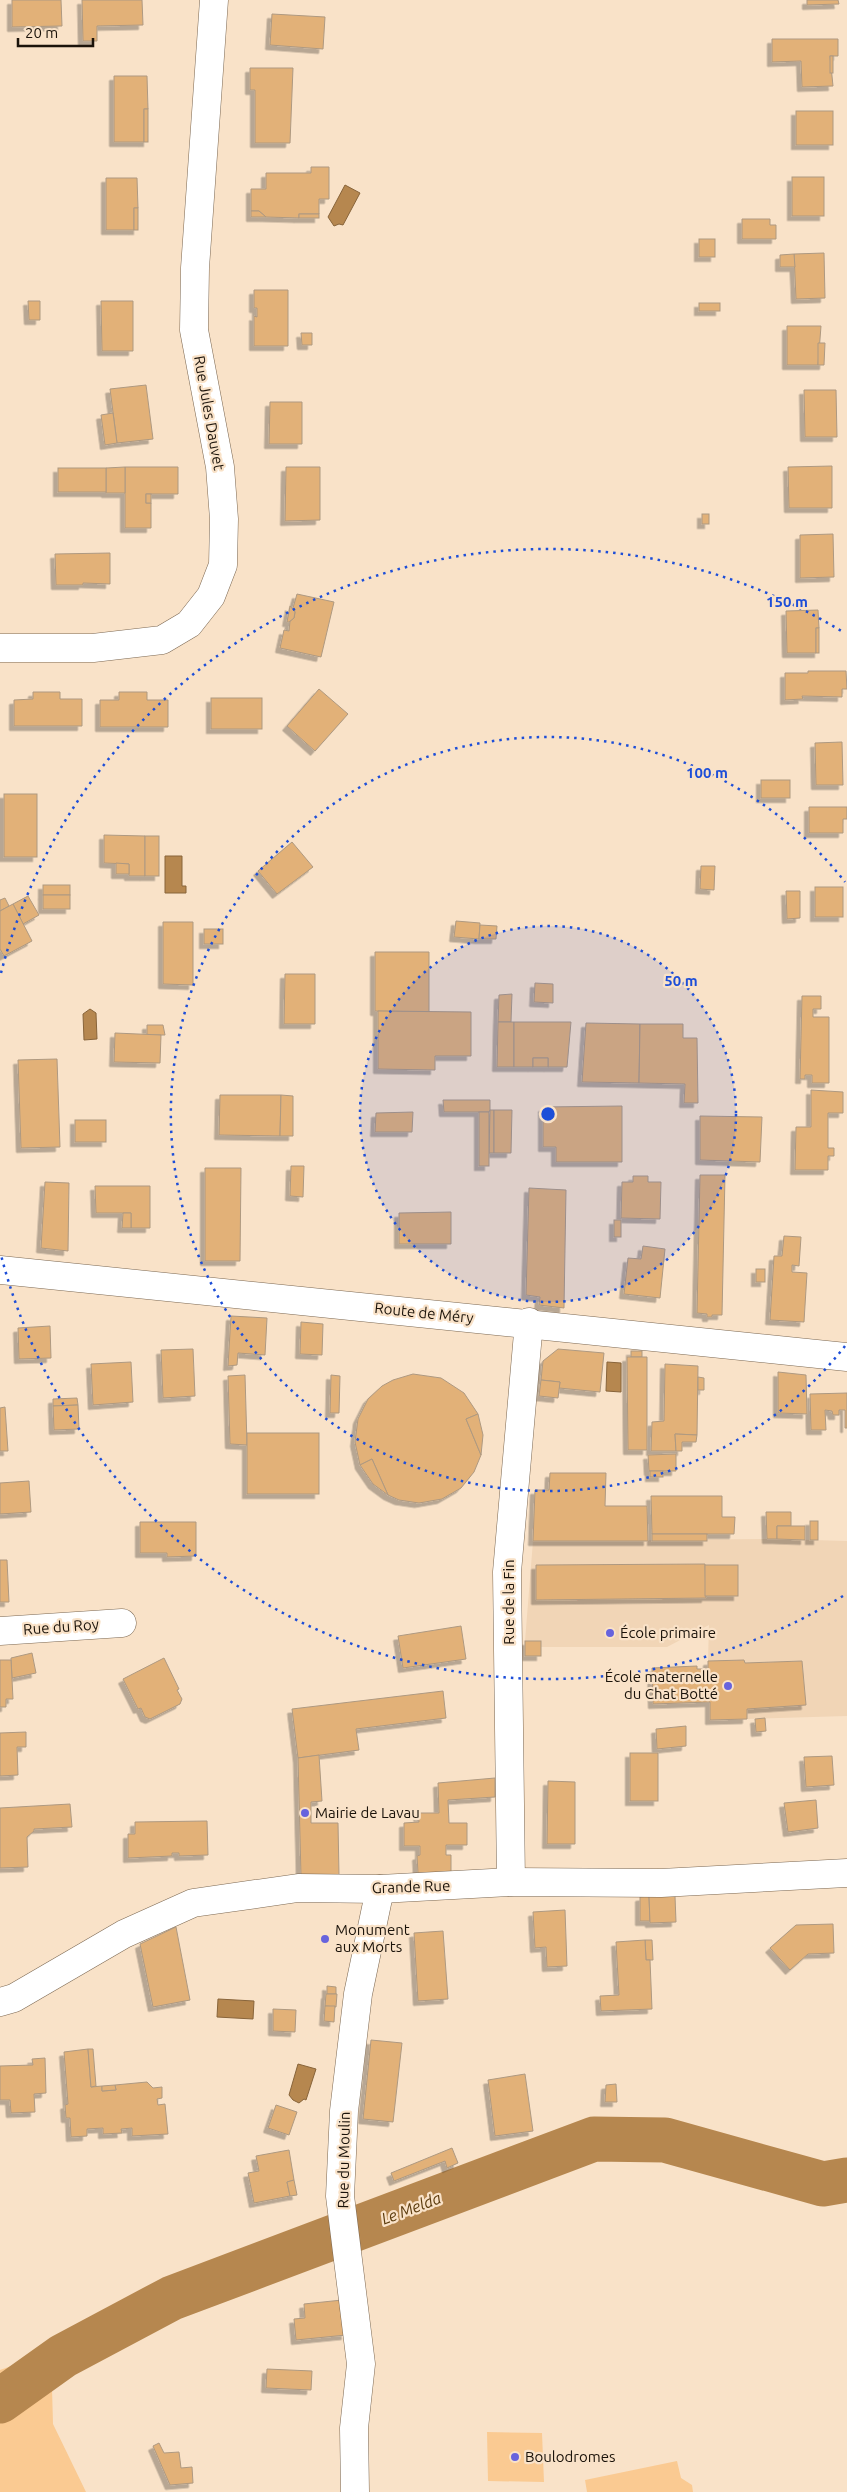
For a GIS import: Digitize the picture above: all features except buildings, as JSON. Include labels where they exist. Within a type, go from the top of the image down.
[{"type":"street","name":"Rue Jules Dauvet","points":[[0,648],[93,648],[162,640],[188,624],[211,596],[223,565],[224,519],[220,466],[194,330],[195,268],[214,0]]},
{"type":"street","name":"Route de Méry","points":[[0,1270],[529,1322],[847,1357]]},
{"type":"street","name":"Rue de la Fin","points":[[511,1882],[507,1572],[529,1322]]},
{"type":"street","name":"Rue du Roy","points":[[0,1631],[122,1623]]},
{"type":"street","name":"Grande Rue","points":[[0,2002],[14,1998],[124,1934],[193,1903],[298,1888],[380,1888],[511,1882],[661,1883],[847,1873]]},
{"type":"street","name":"Rue du Moulin","points":[[355,2492],[354,2428],[362,2364],[340,2196],[344,2111],[358,1994],[380,1888]]},
{"type":"shaded area","points":[[345,185],[360,193],[343,225],[334,226],[328,217]]},
{"type":"shaded area","points":[[165,856],[182,856],[182,886],[186,886],[186,893],[165,893]]},
{"type":"shaded area","points":[[90,1009],[96,1013],[97,1039],[84,1040],[83,1014]]},
{"type":"shaded area","points":[[607,1362],[621,1363],[621,1392],[606,1391]]},
{"type":"shaded area","name":"École primaire","points":[[777,1539],[847,1541],[847,1716],[747,1719],[747,1709],[805,1705],[802,1661],[745,1663],[744,1660],[708,1661],[709,1625],[667,1647],[541,1647],[525,1641],[533,1541]]},
{"type":"shaded area","points":[[218,1999],[254,2001],[253,2019],[217,2017]]},
{"type":"shaded area","points":[[298,2064],[316,2069],[306,2100],[304,2099],[299,2103],[289,2095]]},
{"type":"shaded area","points":[[51,2352],[53,2424],[86,2492],[0,2492],[0,2370]]},
{"type":"shaded area","name":"Boulodromes","points":[[487,2432],[542,2433],[544,2482],[488,2481]]},
{"type":"shaded area","points":[[677,2461],[681,2478],[692,2485],[693,2492],[587,2492],[585,2480]]},
{"type":"waterway","name":"Le Melda","points":[[0,2401],[63,2356],[172,2298],[594,2139],[665,2140],[823,2184],[847,2180]]},
{"type":"place","name":"École primaire","points":[[610,1633]]},
{"type":"place","name":"École maternelle du Chat Botté","points":[[728,1686]]},
{"type":"place","name":"Mairie de Lavau","points":[[305,1813]]},
{"type":"place","name":"Monument aux Morts","points":[[325,1939]]},
{"type":"place","name":"Boulodromes","points":[[515,2457]]}]
